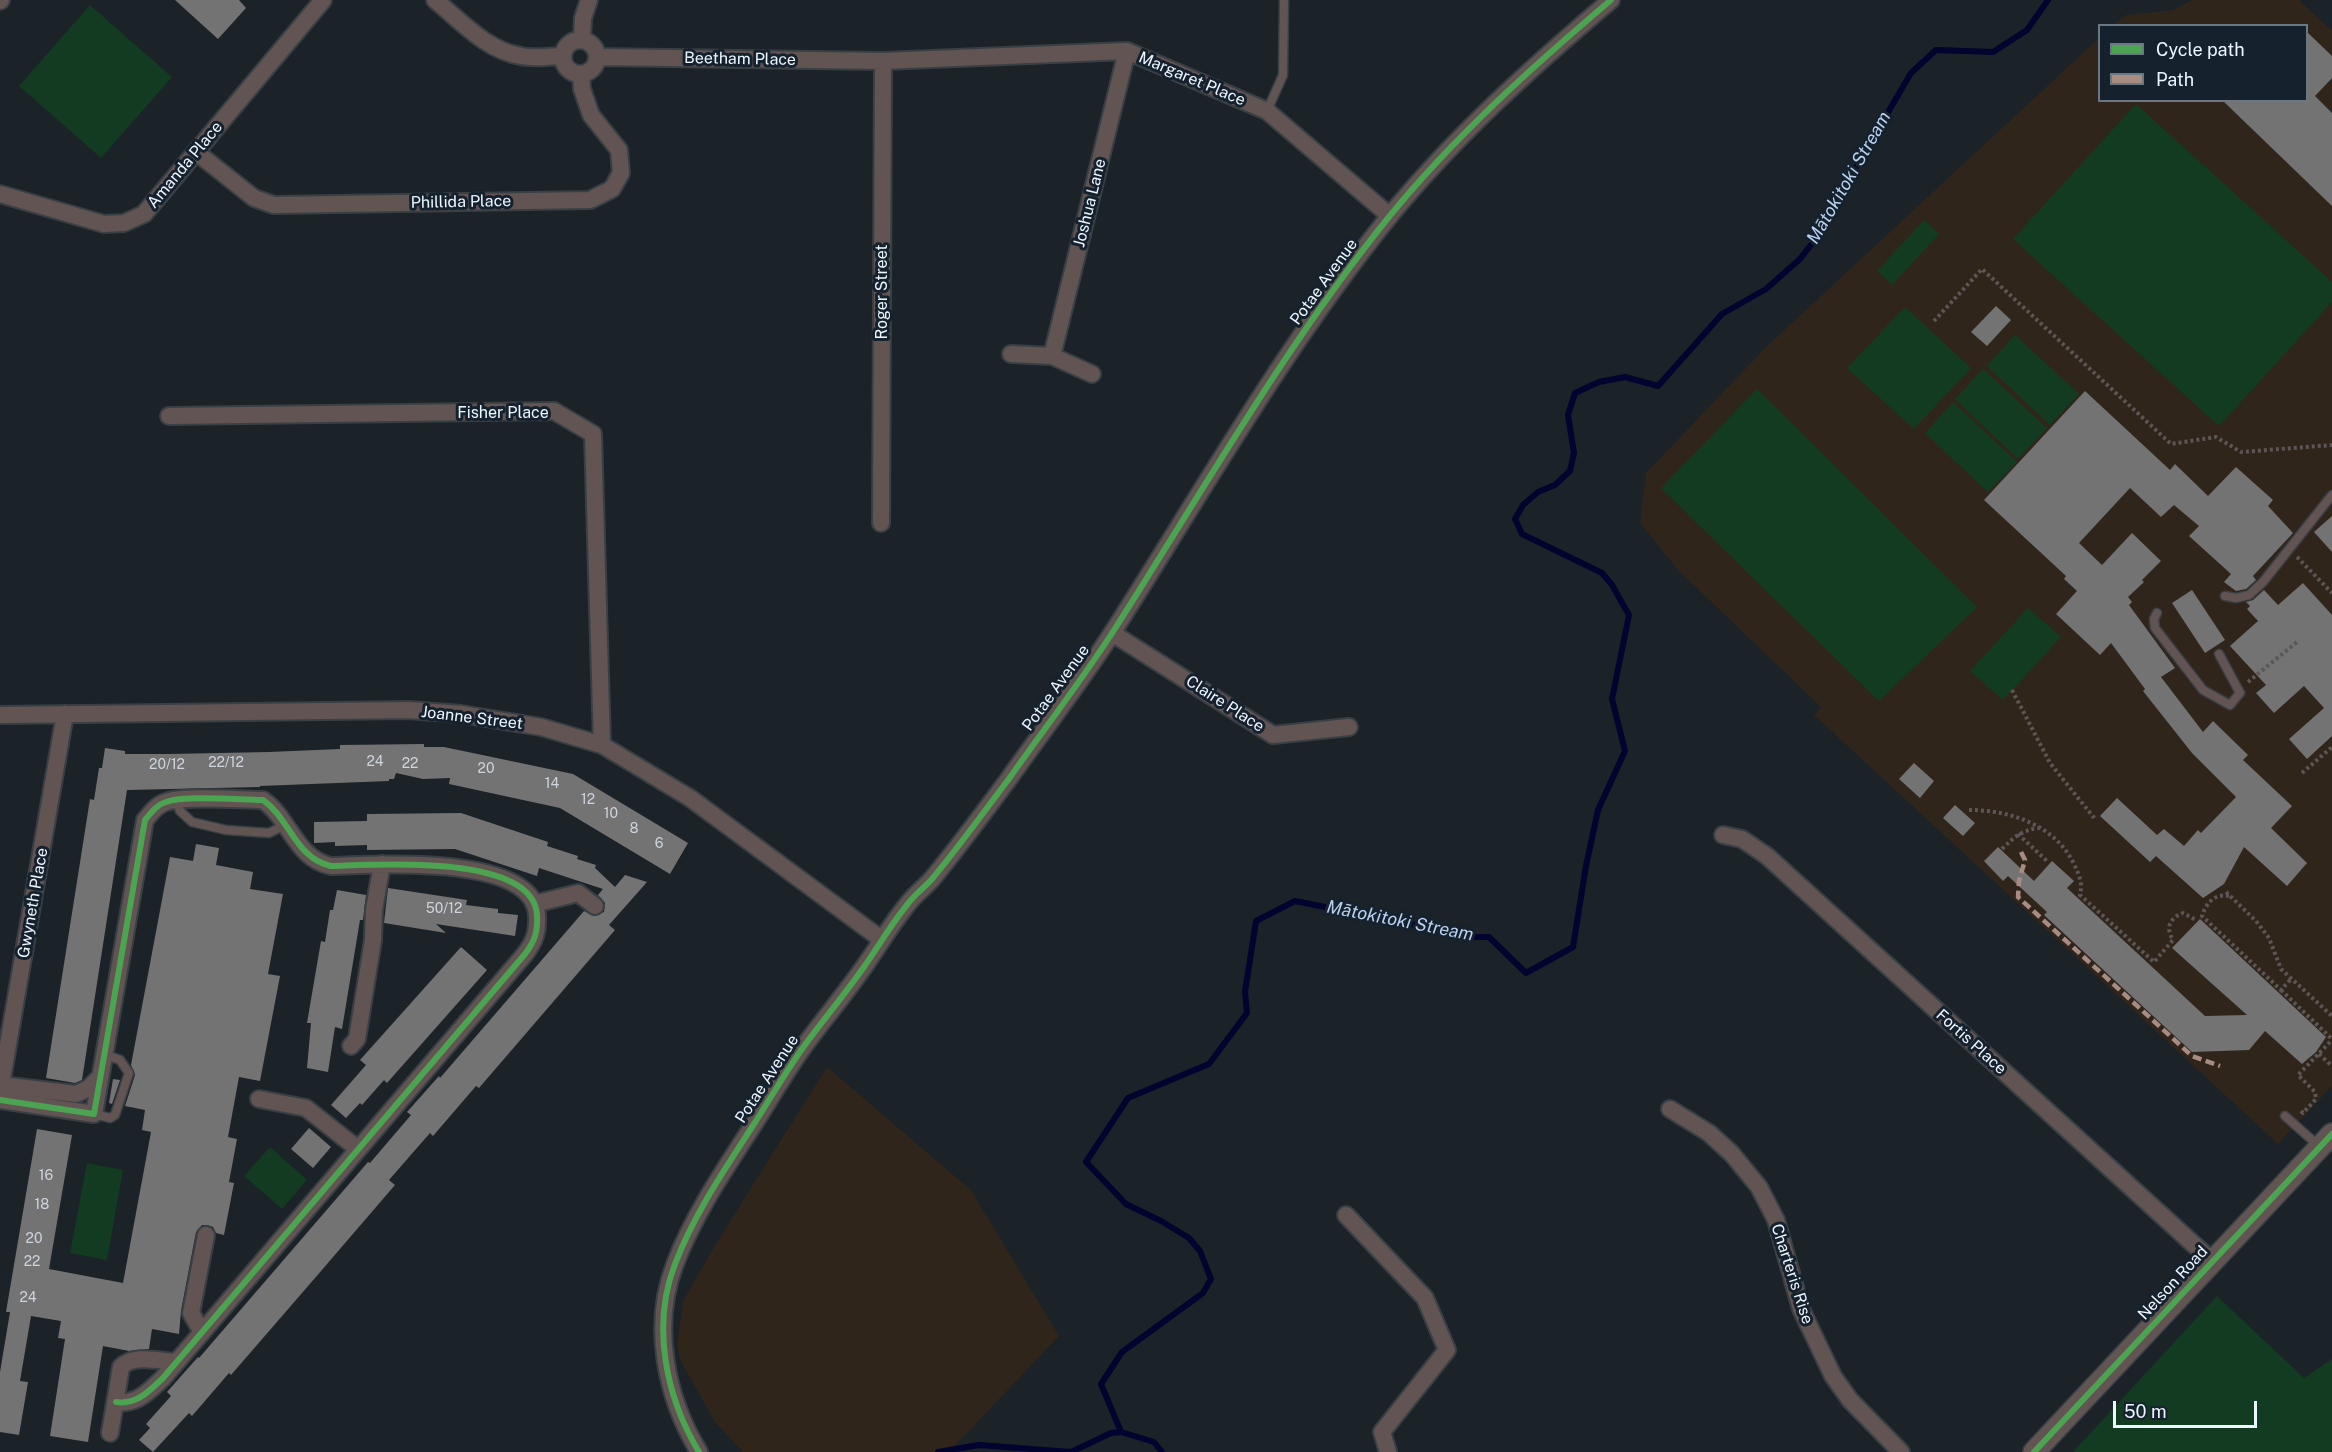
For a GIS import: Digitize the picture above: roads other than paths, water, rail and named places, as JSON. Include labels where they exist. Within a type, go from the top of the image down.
[{"type":"street","name":"Amanda Place","points":[[0,194],[104,224],[124,224],[144,214],[323,0]]},
{"type":"street","points":[[435,0],[484,40],[502,51],[522,57],[563,56]]},
{"type":"street","points":[[582,40],[583,18],[589,0]]},
{"type":"street","name":"Potae Avenue","points":[[699,1452],[686,1429],[668,1377],[664,1349],[666,1295],[674,1266],[695,1219],[724,1170],[801,1051],[882,939],[909,902],[930,880],[1004,785],[1113,633],[1319,309],[1390,216],[1440,160],[1545,56],[1611,0]]},
{"type":"street","points":[[582,40],[591,44],[597,57],[594,67],[581,74],[568,69],[563,56],[569,44],[582,40]]},
{"type":"street","name":"Margaret Place","points":[[883,61],[1127,51],[1267,111],[1390,216]]},
{"type":"street","name":"Joshua Lane","points":[[1052,356],[1127,51]]},
{"type":"street","name":"Beetham Place","points":[[597,57],[883,61]]},
{"type":"street","name":"Roger Street","points":[[881,523],[883,61]]},
{"type":"street","name":"Phillida Place","points":[[196,152],[254,198],[274,205],[590,200],[612,189],[621,173],[619,150],[591,115],[582,89],[581,74]]},
{"type":"street","points":[[1011,354],[1052,356],[1092,374]]},
{"type":"street","name":"Fisher Place","points":[[169,416],[554,411],[593,434],[602,745]]},
{"type":"street","name":"Claire Place","points":[[1113,633],[1273,735],[1348,727]]},
{"type":"street","name":"Joanne Street","points":[[0,715],[409,710],[461,714],[541,727],[602,745],[690,798],[882,939]]},
{"type":"street","name":"Gwyneth Place","points":[[0,1092],[65,714]]},
{"type":"street","points":[[0,1092],[94,1114],[145,820],[155,807],[167,801],[263,800],[272,807],[312,860],[323,864],[414,864],[474,870],[510,881],[528,892],[536,909],[538,931],[531,947],[176,1362],[145,1394],[136,1400],[116,1402]]},
{"type":"street","name":"Fortis Place","points":[[1723,835],[1742,839],[1767,856],[2212,1261]]},
{"type":"street","points":[[351,1046],[357,1039],[373,940],[374,910],[382,864]]},
{"type":"street","points":[[534,904],[578,892],[595,906]]},
{"type":"street","points":[[0,1092],[76,1094],[89,1088],[100,1077]]},
{"type":"street","points":[[259,1099],[306,1108],[358,1149]]},
{"type":"street","name":"Charteris Rise","points":[[1670,1109],[1709,1132],[1732,1154],[1759,1187],[1776,1220],[1801,1309],[1833,1376],[1850,1400],[1901,1452]]},
{"type":"street","name":"Nelson Road","points":[[2034,1452],[2326,1140]]},
{"type":"street","points":[[1346,1215],[1425,1298],[1447,1350],[1382,1432],[1388,1452]]},
{"type":"street","points":[[202,1332],[191,1313],[206,1235]]},
{"type":"street","points":[[110,1433],[121,1367],[125,1363],[138,1359],[176,1362]]},
{"type":"lane","points":[[1267,111],[1283,75],[1284,0]]},
{"type":"lane","points":[[2224,596],[2236,598],[2248,596],[2290,550],[2332,495]]},
{"type":"lane","points":[[2157,613],[2154,619],[2156,628],[2203,690],[2230,705],[2240,693],[2219,654]]},
{"type":"lane","points":[[176,800],[180,811],[192,822],[226,830],[269,833],[285,825]]},
{"type":"lane","points":[[94,1114],[110,1118],[115,1115],[129,1073],[120,1060],[104,1054]]},
{"type":"lane","points":[[2285,1116],[2326,1140]]},
{"type":"waterway","name":"Mātokitoki Stream","points":[[1162,1452],[1154,1442],[1121,1432],[1101,1384],[1122,1352],[1203,1293],[1211,1279],[1200,1251],[1189,1238],[1126,1204],[1086,1162],[1128,1098],[1209,1064],[1247,1013],[1245,992],[1256,921],[1295,901],[1475,937],[1489,937],[1526,973],[1573,947],[1598,810],[1625,751],[1612,699],[1629,615],[1612,585],[1602,573],[1522,534],[1515,519],[1523,505],[1538,492],[1555,485],[1570,471],[1574,453],[1568,415],[1575,393],[1599,382],[1625,377],[1658,386],[1722,314],[1766,289],[1800,259],[1817,237],[1826,213],[1849,179],[1911,73],[1936,50],[1993,52],[2027,30],[2048,0]]},
{"type":"waterway","points":[[938,1452],[979,1445],[1071,1452],[1111,1433],[1121,1432]]}]
